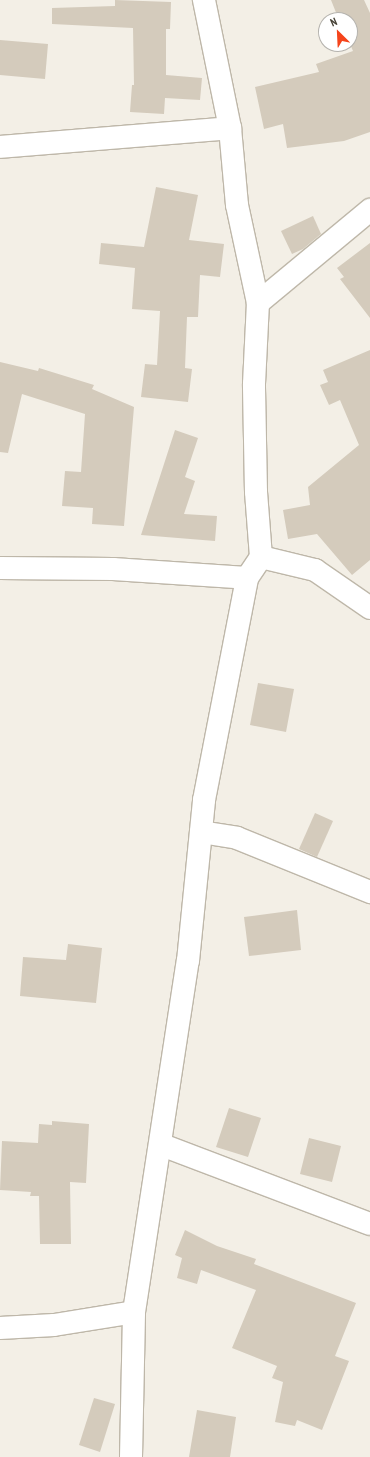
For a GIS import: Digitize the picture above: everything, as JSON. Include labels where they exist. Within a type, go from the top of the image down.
[{"type":"street","points":[[131,1457],[134,1312],[162,1145],[188,962],[204,800],[247,578],[261,557],[256,492],[254,384],[258,303],[237,205],[230,128],[204,0]]},
{"type":"street","points":[[0,147],[230,128]]},
{"type":"street","points":[[258,303],[370,210]]},
{"type":"street","points":[[261,557],[315,570],[370,608]]},
{"type":"street","points":[[0,568],[113,569],[247,578]]},
{"type":"street","points":[[201,832],[237,838],[370,892]]},
{"type":"street","points":[[162,1145],[370,1224]]},
{"type":"street","points":[[0,1328],[54,1325],[134,1312]]},
{"type":"building","points":[[115,0],[171,2],[170,29],[166,29],[166,75],[202,78],[200,100],[165,98],[164,114],[130,112],[132,85],[134,85],[133,28],[52,24],[52,8],[115,6]]},
{"type":"building","points":[[331,0],[364,0],[370,13],[370,132],[344,141],[287,148],[283,124],[264,129],[255,87],[319,72],[316,64],[350,52],[358,52],[358,12],[336,12]]},
{"type":"building","points":[[0,40],[48,44],[45,79],[0,75]]},
{"type":"building","points":[[156,187],[198,195],[189,240],[224,244],[220,277],[200,275],[198,317],[187,317],[185,368],[192,369],[188,402],[141,397],[145,364],[157,365],[160,311],[132,309],[135,268],[99,264],[101,243],[144,247]]},
{"type":"building","points":[[313,216],[321,234],[303,249],[292,254],[281,231]]},
{"type":"building","points":[[370,243],[370,318],[340,279],[344,277],[337,268]]},
{"type":"building","points":[[370,350],[370,560],[352,575],[317,534],[288,539],[283,510],[310,505],[308,487],[359,445],[340,400],[329,405],[320,385],[328,382],[323,370]]},
{"type":"building","points":[[0,362],[38,371],[39,368],[94,385],[92,389],[134,407],[124,526],[92,524],[93,508],[62,506],[65,471],[81,472],[85,414],[22,394],[8,453],[0,452]]},
{"type":"building","points":[[175,430],[198,438],[185,477],[195,481],[184,514],[217,516],[215,541],[141,535]]},
{"type":"building","points":[[258,683],[294,689],[286,732],[250,725]]},
{"type":"building","points":[[315,813],[333,821],[317,857],[299,849]]},
{"type":"building","points":[[297,910],[301,950],[249,956],[244,917]]},
{"type":"building","points":[[68,944],[102,948],[96,1003],[20,996],[23,957],[66,960]]},
{"type":"building","points":[[229,1108],[261,1118],[248,1157],[216,1147]]},
{"type":"building","points":[[52,1121],[89,1124],[86,1183],[70,1182],[71,1244],[40,1244],[39,1196],[30,1196],[31,1192],[0,1190],[2,1141],[38,1143],[39,1124],[52,1125]]},
{"type":"building","points":[[309,1138],[341,1146],[332,1182],[300,1174]]},
{"type":"building","points":[[185,1230],[217,1246],[256,1259],[254,1264],[356,1303],[335,1356],[349,1361],[322,1430],[297,1420],[295,1426],[275,1422],[283,1382],[272,1378],[277,1366],[232,1348],[256,1290],[201,1270],[197,1284],[177,1278],[182,1258],[175,1255]]},
{"type":"building","points":[[94,1398],[115,1404],[100,1452],[79,1445]]},
{"type":"building","points":[[197,1410],[236,1417],[230,1457],[189,1457]]}]
